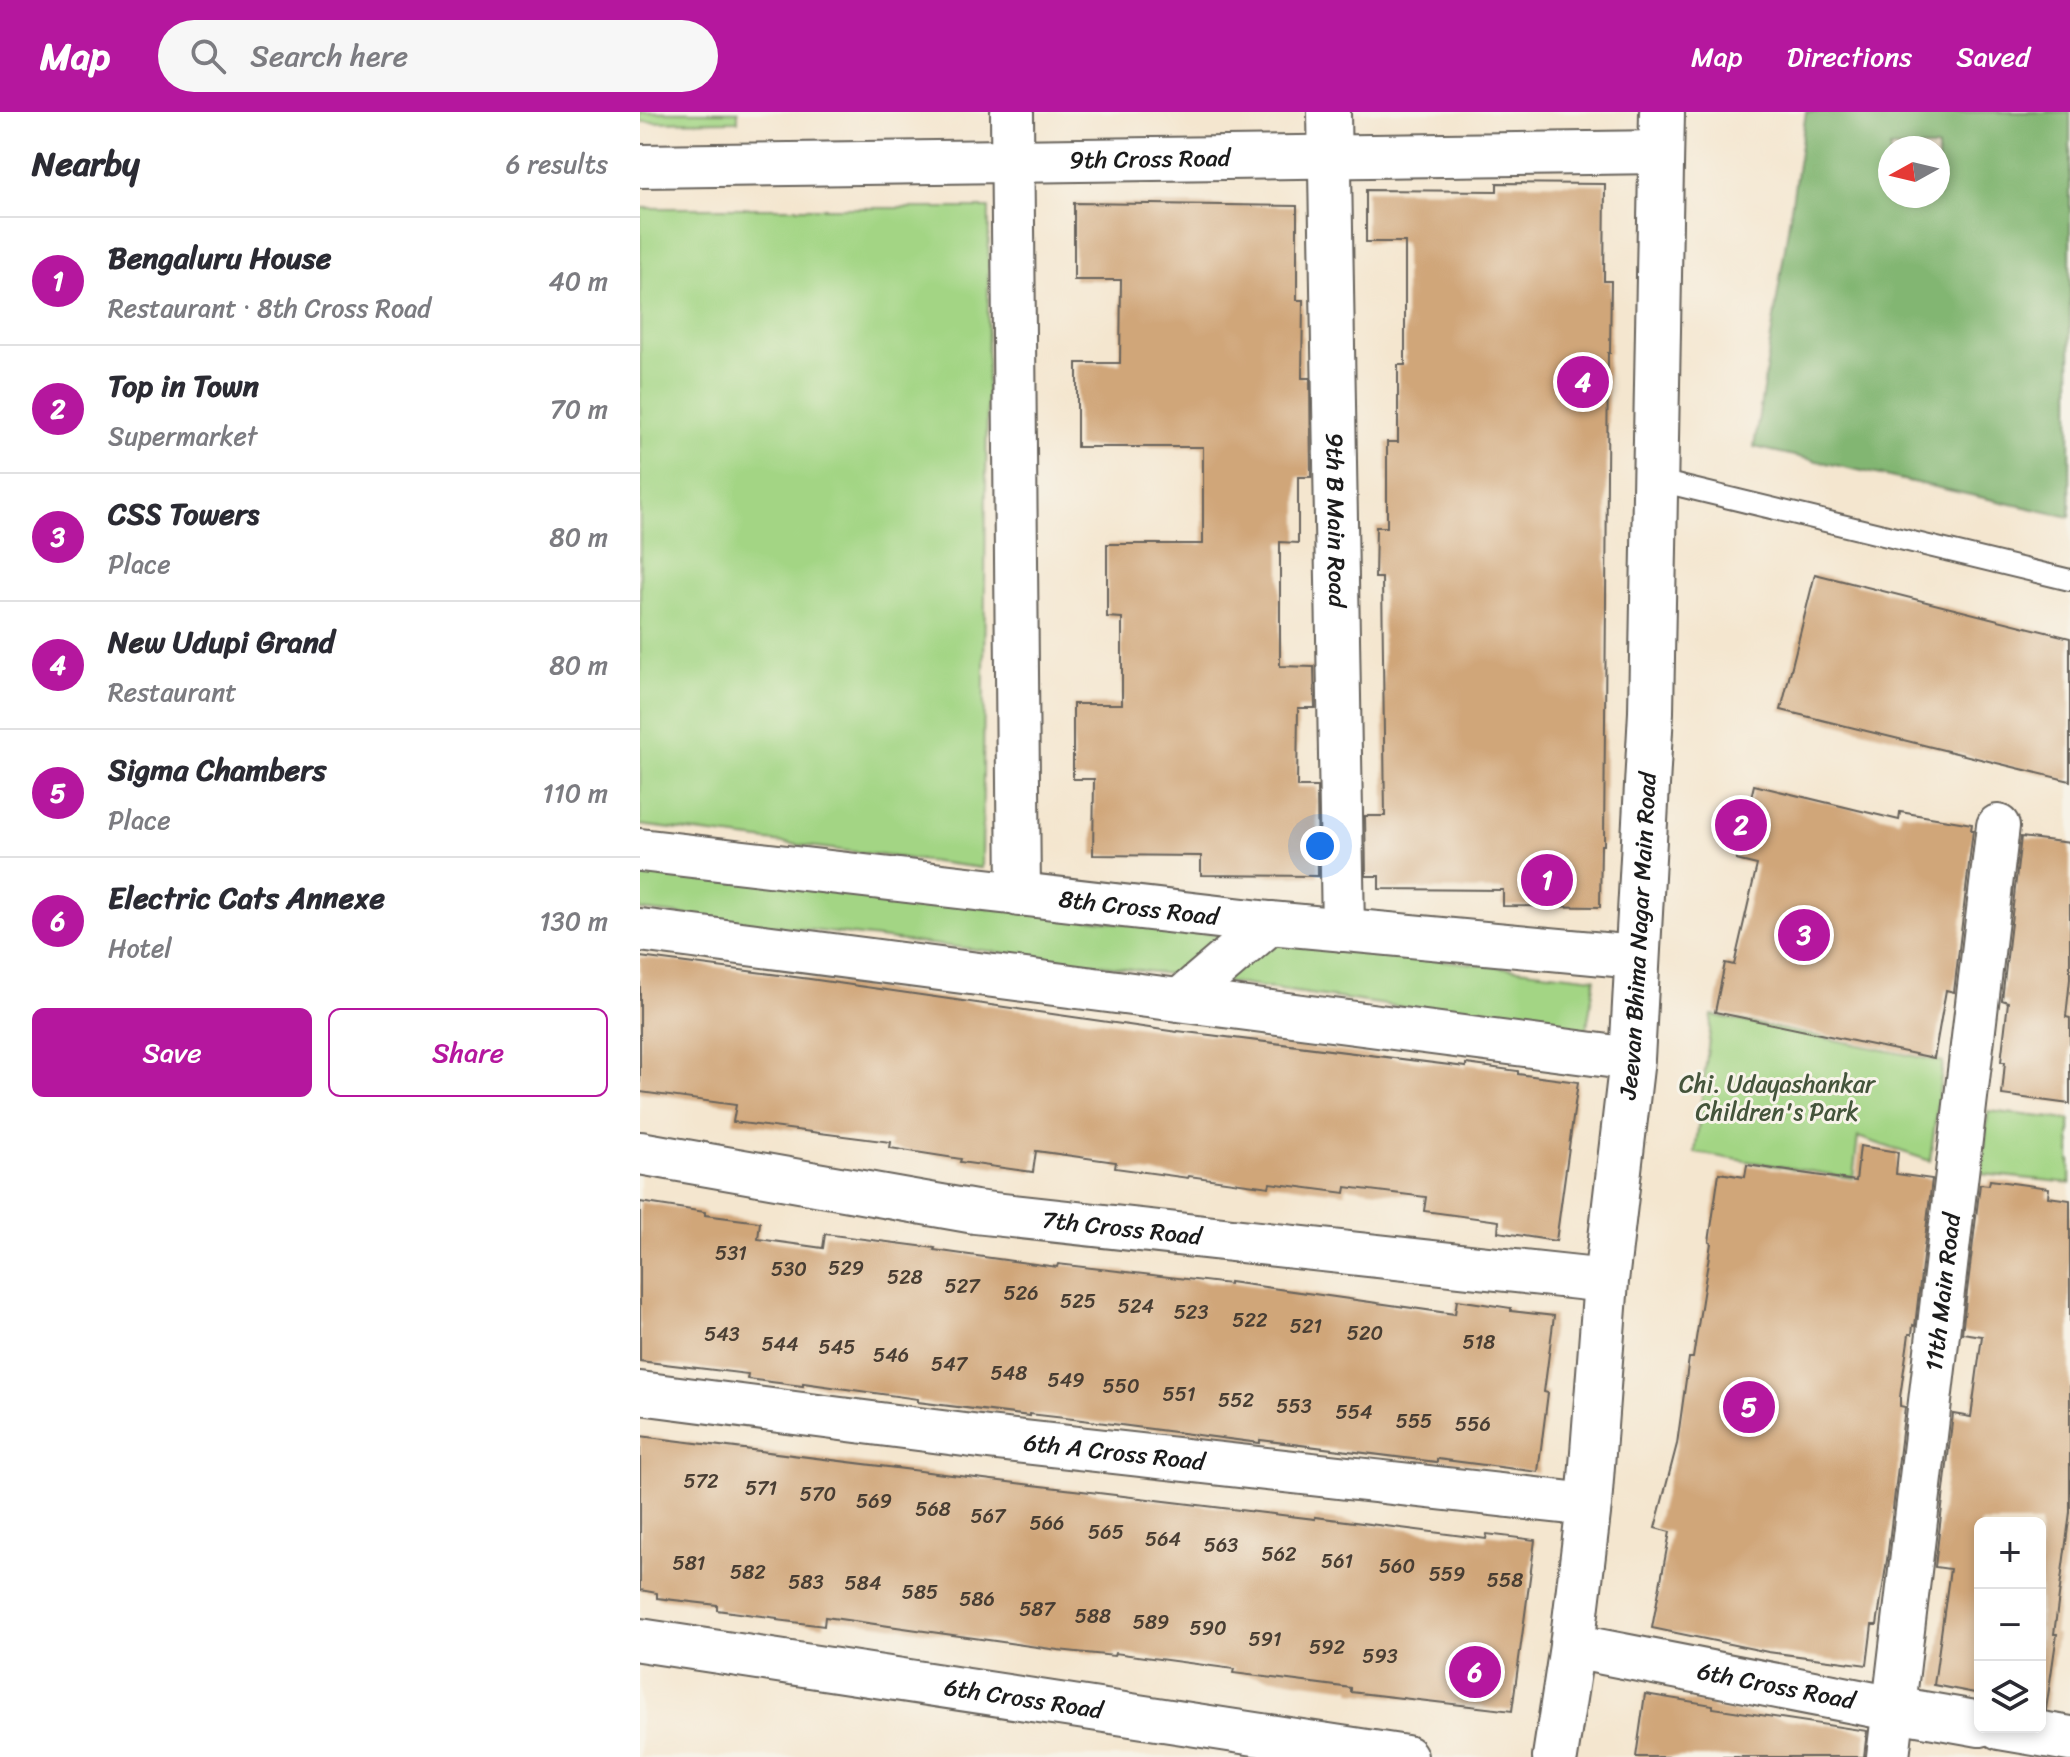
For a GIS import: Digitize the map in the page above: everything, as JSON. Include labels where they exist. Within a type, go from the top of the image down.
[{"type":"main road","name":"Jeevan Bhima Nagar Main Road","points":[[1555,1757],[1589,1505],[1606,1281],[1632,1059],[1651,712],[1662,132]]},
{"type":"main road","name":"6th Cross Road","points":[[1572,1646],[1974,1723]]},
{"type":"main road","points":[[2037,1733],[2068,1738]]},
{"type":"street","points":[[1012,112],[1019,895]]},
{"type":"street","name":"9th B Main Road","points":[[1329,112],[1343,930]]},
{"type":"street","name":"9th Cross Road","points":[[640,166],[1330,156],[1662,132]]},
{"type":"street","name":"11th Main Road","points":[[1888,1757],[1998,826]]},
{"type":"street","name":"8th Cross Road","points":[[640,850],[1270,923],[1636,957]]},
{"type":"street","points":[[1180,1000],[1270,923]]},
{"type":"street","points":[[640,930],[1632,1059]]},
{"type":"street","name":"7th Cross Road","points":[[640,1153],[975,1212],[1606,1281]]},
{"type":"street","name":"6th A Cross Road","points":[[640,1393],[988,1438],[1589,1505]]},
{"type":"street","name":"6th Cross Road","points":[[640,1640],[1406,1757]]},
{"type":"lane","points":[[1655,480],[2070,580]]},
{"type":"green space","points":[[640,112],[738,112],[738,121],[640,122]]},
{"type":"green space","points":[[1806,112],[2070,112],[2070,517],[1754,447]]},
{"type":"green space","points":[[640,208],[989,208],[982,868],[640,825]]},
{"type":"green space","points":[[640,867],[1595,978],[1586,1033],[1075,961],[640,910]]},
{"type":"green space","name":"Chi. Udayashankar Children's Park","points":[[1712,1015],[1943,1062],[1930,1161],[1858,1137],[1853,1178],[1695,1153]]},
{"type":"green space","points":[[1988,1111],[2070,1120],[2070,1183],[1982,1174]]},
{"type":"building","points":[[1497,183],[1605,184],[1604,281],[1611,281],[1604,845],[1601,845],[1600,907],[1503,906],[1503,890],[1379,889],[1379,876],[1366,876],[1365,816],[1385,816],[1382,578],[1375,578],[1376,527],[1387,527],[1387,442],[1398,442],[1398,365],[1405,365],[1405,242],[1366,242],[1366,190],[1497,191]]},
{"type":"building","points":[[1074,203],[1297,206],[1297,300],[1303,300],[1302,378],[1310,378],[1311,477],[1298,477],[1298,543],[1280,542],[1280,666],[1314,667],[1315,708],[1298,708],[1297,787],[1317,787],[1318,876],[1201,875],[1201,856],[1093,855],[1094,779],[1073,779],[1073,704],[1122,704],[1122,618],[1107,617],[1107,544],[1203,544],[1203,447],[1077,447],[1077,363],[1120,363],[1121,280],[1074,280]]},
{"type":"building","points":[[1815,574],[2070,638],[2070,781],[1781,710]]},
{"type":"building","points":[[1754,785],[1899,820],[1900,812],[1972,824],[1954,992],[1946,990],[1934,1058],[1715,1012],[1725,963],[1734,965],[1757,865],[1736,860]]},
{"type":"building","points":[[2021,837],[2070,843],[2070,979],[2066,1017],[2070,1018],[2070,1104],[2002,1095],[2005,1062],[2001,1062],[2008,1002],[2002,1000]]},
{"type":"building","points":[[640,957],[1177,1032],[1466,1067],[1466,1064],[1578,1082],[1556,1241],[1498,1232],[1499,1221],[1424,1211],[1426,1197],[1346,1187],[1345,1193],[1270,1183],[1269,1187],[1188,1178],[1115,1168],[1116,1162],[1036,1151],[1033,1172],[890,1148],[891,1142],[733,1122],[736,1105],[640,1092]]},
{"type":"building","points":[[1860,1146],[1898,1152],[1896,1174],[1932,1179],[1915,1326],[1909,1334],[1900,1397],[1900,1406],[1905,1407],[1887,1560],[1877,1625],[1872,1625],[1867,1665],[1768,1652],[1652,1628],[1670,1532],[1655,1528],[1677,1444],[1689,1358],[1693,1358],[1719,1173],[1745,1177],[1747,1165],[1856,1181]]},
{"type":"building","points":[[1990,1180],[2049,1188],[2048,1197],[2070,1200],[2070,1512],[2046,1710],[2046,1517],[1974,1517],[1974,1693],[1934,1685],[1950,1569],[1935,1567],[1953,1414],[1971,1417],[1982,1336],[1962,1333],[1980,1184],[1989,1185]]},
{"type":"building","points":[[640,1202],[760,1222],[758,1239],[823,1248],[825,1234],[1057,1267],[1058,1264],[1229,1282],[1455,1314],[1457,1300],[1554,1316],[1538,1472],[1030,1416],[803,1383],[803,1386],[747,1379],[748,1374],[640,1361]]},
{"type":"building","points":[[640,1436],[1486,1539],[1487,1534],[1535,1540],[1512,1711],[1351,1692],[1351,1688],[1233,1673],[1234,1669],[1115,1653],[1114,1656],[1058,1650],[825,1617],[824,1626],[777,1620],[717,1610],[717,1605],[657,1598],[657,1593],[640,1590]]},
{"type":"building","points":[[1645,1694],[1713,1705],[1713,1708],[1867,1731],[1864,1757],[1636,1757]]},
{"type":"place","name":"New Udupi Grand","points":[[1583,382]]},
{"type":"place","name":"Top in Town","points":[[1741,825]]},
{"type":"place","name":"Bengaluru House","points":[[1547,880]]},
{"type":"place","name":"CSS Towers","points":[[1804,935]]},
{"type":"place","name":"Sigma Chambers","points":[[1749,1407]]},
{"type":"place","name":"Electric Cats Annexe","points":[[1475,1672]]}]
